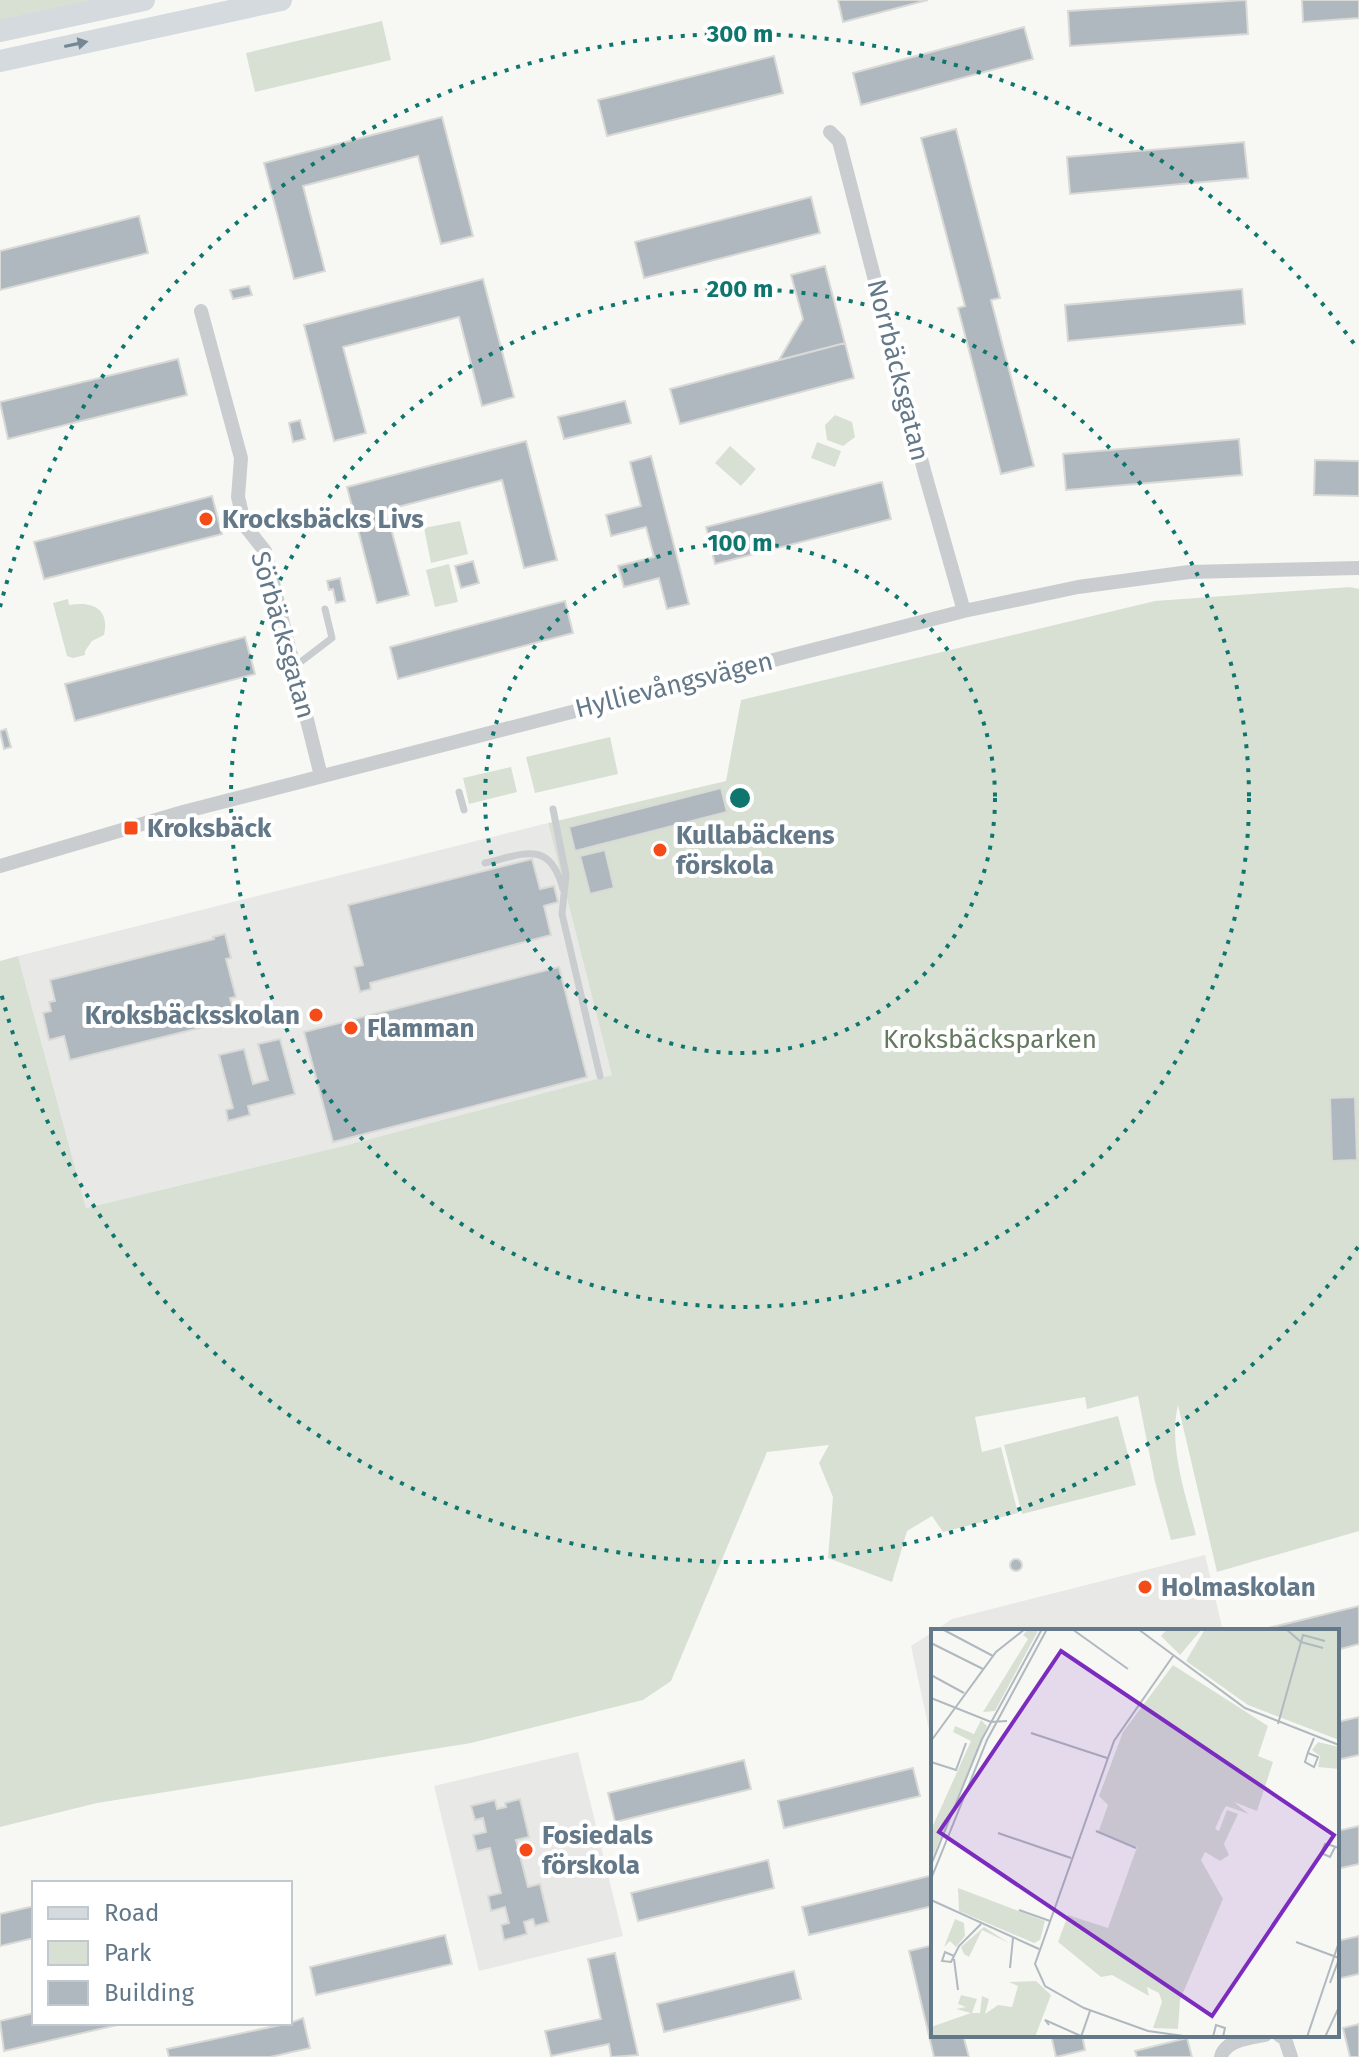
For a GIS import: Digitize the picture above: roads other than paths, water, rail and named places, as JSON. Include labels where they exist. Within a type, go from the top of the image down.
[{"type":"main road","points":[[0,31],[144,0]]},
{"type":"main road","points":[[0,61],[281,0]]},
{"type":"street","name":"Norrbäcksgatan","points":[[830,132],[839,141],[925,474],[964,611]]},
{"type":"street","name":"Sörbäcksgatan","points":[[201,311],[241,458],[238,497],[245,526],[265,551],[321,776]]},
{"type":"street","name":"Hyllievångsvägen","points":[[0,866],[183,812],[964,611],[1078,587],[1189,572],[1359,568]]},
{"type":"street","points":[[1221,2057],[1230,2044],[1257,2037]]},
{"type":"street","points":[[1282,2037],[1291,2057]]},
{"type":"lane","points":[[294,667],[332,638],[325,609]]},
{"type":"lane","points":[[459,792],[464,810]]},
{"type":"lane","points":[[553,809],[566,875],[562,914],[600,1076]]},
{"type":"lane","points":[[485,863],[533,852],[543,855],[558,872],[564,895]]},
{"type":"place","name":"Krocksbäcks Livs","points":[[206,519]]},
{"type":"place","name":"Kroksbäck","points":[[131,828]]},
{"type":"place","name":"Kullabäckens förskola","points":[[660,850]]},
{"type":"place","name":"Kroksbäcksskolan","points":[[316,1015]]},
{"type":"place","name":"Flamman","points":[[351,1028]]},
{"type":"place","name":"Holmaskolan","points":[[1145,1587]]},
{"type":"place","name":"Fosiedals förskola","points":[[526,1850]]},
{"type":"park label","name":"Kroksbäcksparken","points":[[990,1039]]}]
